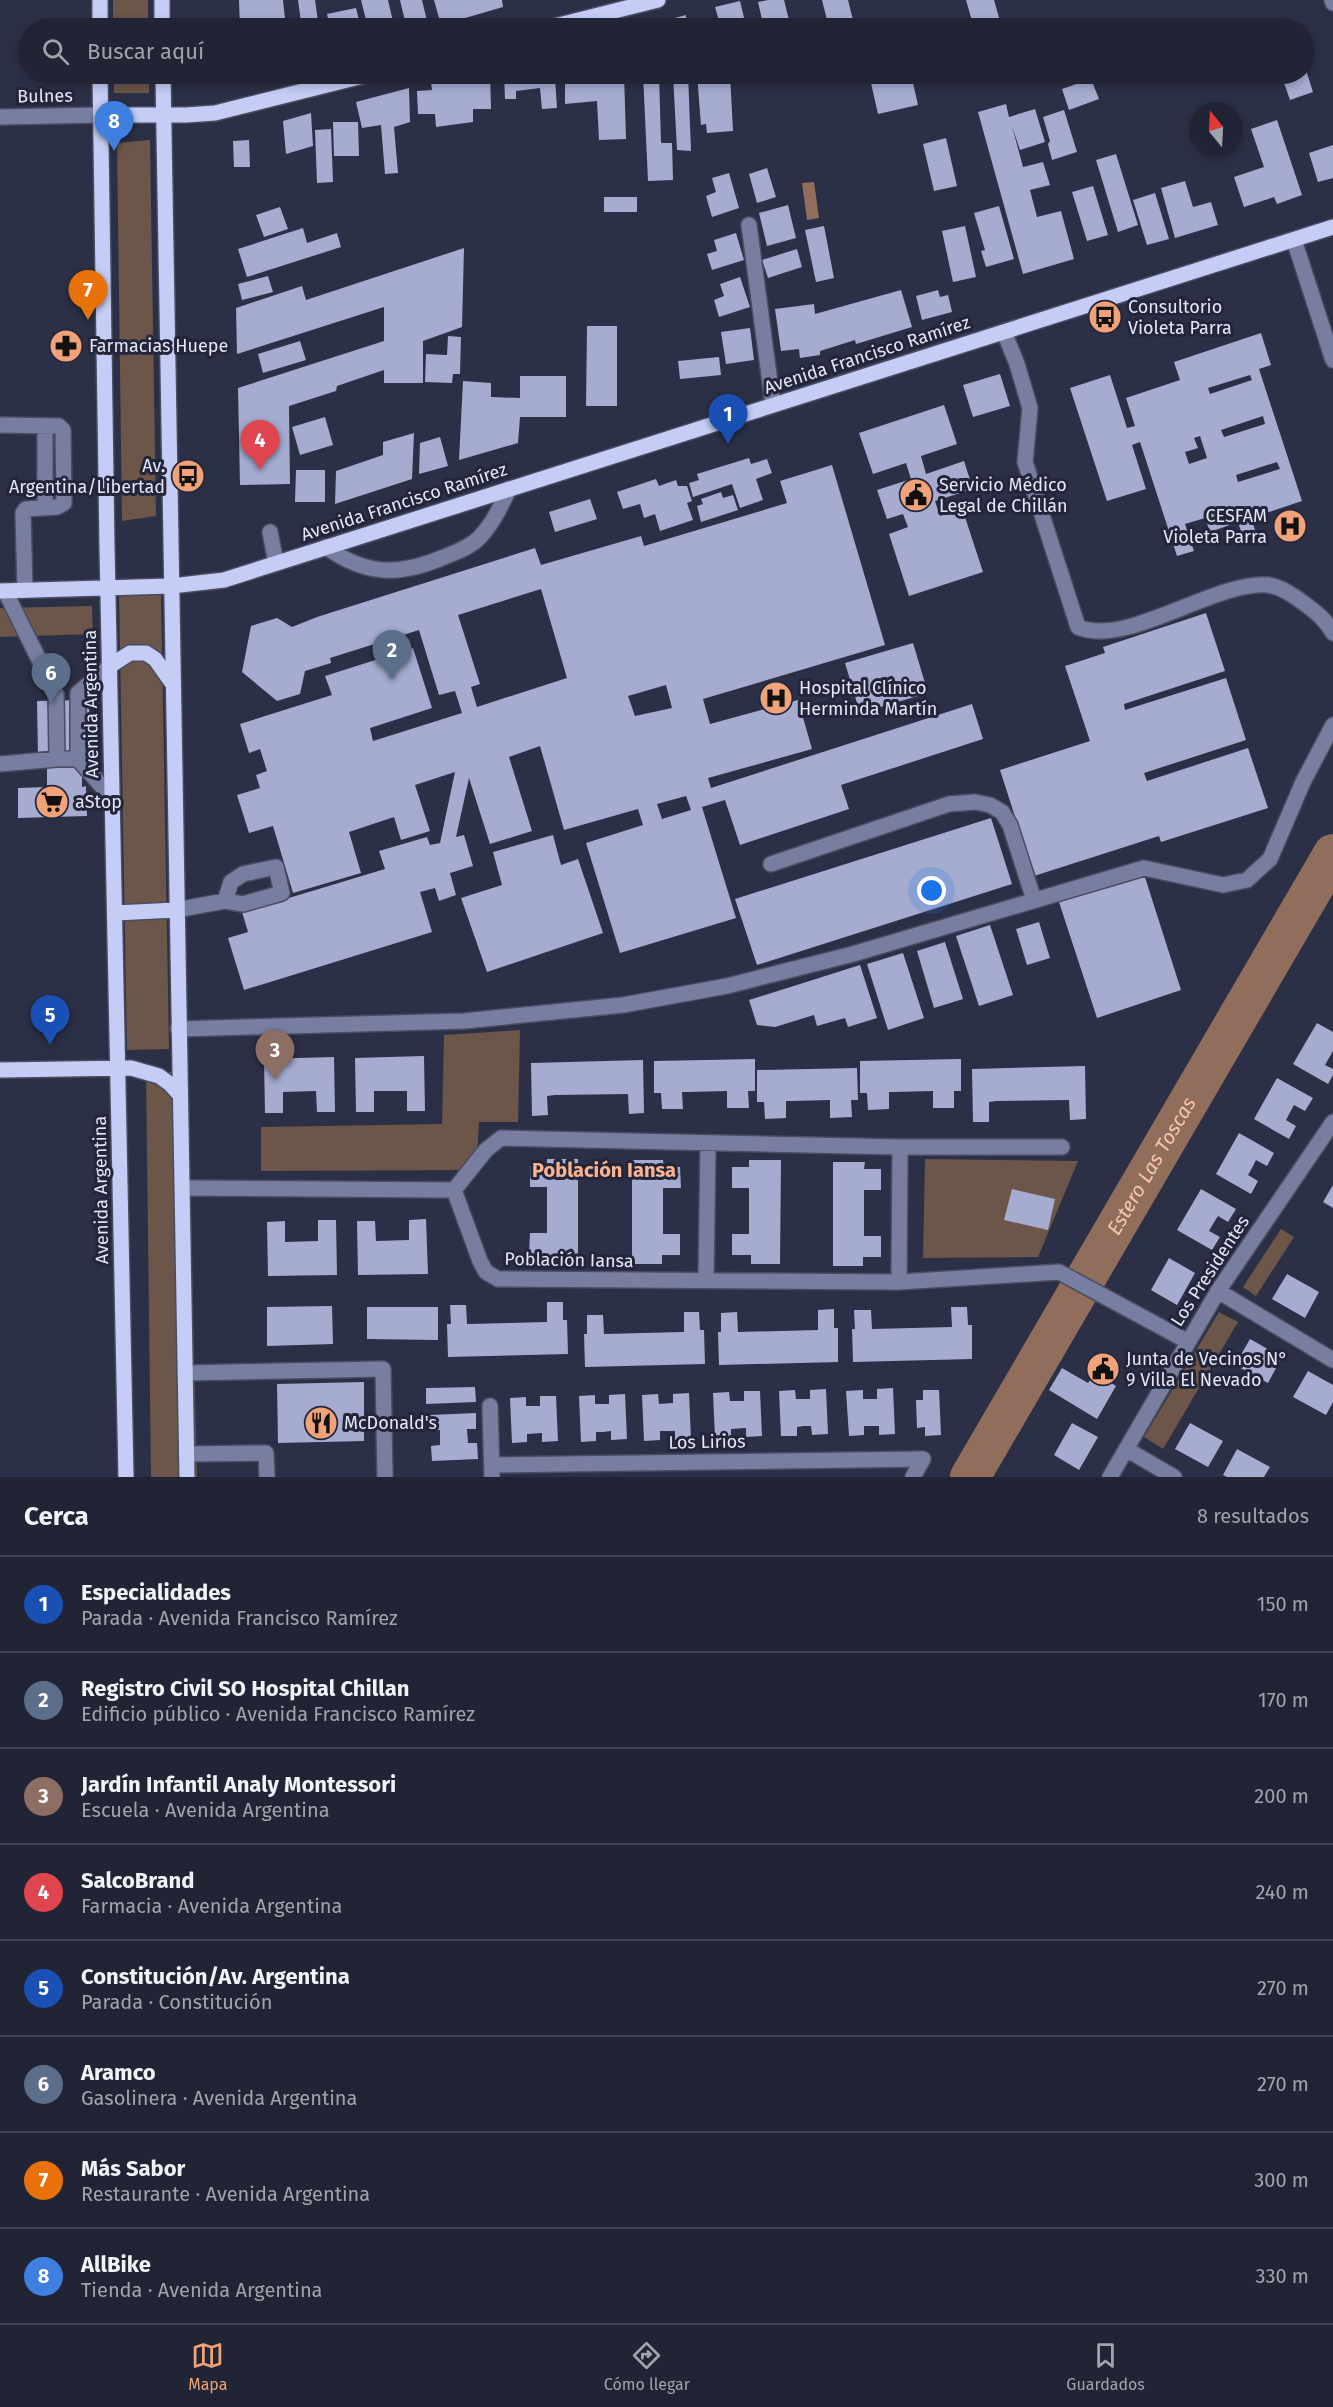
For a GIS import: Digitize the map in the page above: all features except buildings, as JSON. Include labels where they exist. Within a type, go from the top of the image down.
[{"type":"main road","points":[[100,0],[100,18]]},
{"type":"main road","points":[[162,0],[162,18]]},
{"type":"main road","points":[[587,18],[658,0]]},
{"type":"main road","name":"Avenida Argentina","points":[[100,84],[126,1477]]},
{"type":"main road","points":[[163,84],[187,1477]]},
{"type":"main road","name":"Bulnes","points":[[101,115],[214,113],[331,84]]},
{"type":"main road","name":"Avenida Francisco Ramírez","points":[[2,591],[171,586],[224,580],[1333,227]]},
{"type":"main road","points":[[110,666],[130,653],[146,652],[155,659],[172,683]]},
{"type":"main road","points":[[115,914],[176,910]]},
{"type":"main road","points":[[0,1070],[119,1067],[145,1070],[159,1076],[180,1095]]},
{"type":"street","name":"Bulnes","points":[[0,117],[101,115]]},
{"type":"street","points":[[749,225],[773,405]]},
{"type":"street","points":[[1294,240],[1333,360]]},
{"type":"street","points":[[1004,332],[1017,364],[1030,408],[1025,462],[1078,627],[1088,631],[1115,631],[1246,586],[1270,585],[1291,593],[1323,617],[1333,633]]},
{"type":"street","points":[[0,425],[45,426],[45,508],[26,509],[23,513],[25,590]]},
{"type":"street","points":[[326,548],[340,558],[366,569],[393,572],[430,563],[461,550],[479,538],[497,514],[509,489]]},
{"type":"street","points":[[270,532],[276,563]]},
{"type":"street","points":[[2,591],[56,694],[57,759]]},
{"type":"street","points":[[56,694],[78,693],[110,666]]},
{"type":"street","points":[[78,693],[78,759],[113,799]]},
{"type":"street","points":[[178,1029],[464,1021],[623,1005],[727,986],[853,954],[1144,868],[1223,885],[1247,880],[1270,859],[1303,782],[1333,725]]},
{"type":"street","points":[[0,764],[78,759]]},
{"type":"street","points":[[771,864],[949,804],[975,802],[990,805],[1002,812],[1010,825],[1034,900]]},
{"type":"street","points":[[176,910],[225,901]]},
{"type":"street","name":"Los Presidentes","points":[[1110,1477],[1218,1291],[1330,1132]]},
{"type":"street","points":[[182,1188],[454,1190],[486,1150],[501,1138],[900,1147],[1062,1147]]},
{"type":"street","points":[[706,1281],[708,1143]]},
{"type":"street","points":[[899,1282],[900,1147]]},
{"type":"street","name":"Población Iansa","points":[[454,1190],[480,1261],[486,1272],[498,1279],[899,1282],[1059,1272],[1187,1341]]},
{"type":"street","points":[[1218,1291],[1333,1360]]},
{"type":"street","points":[[185,1373],[383,1369],[385,1477]]},
{"type":"street","points":[[490,1406],[492,1471]]},
{"type":"street","points":[[1126,1449],[1174,1477]]},
{"type":"street","points":[[186,1454],[266,1452],[267,1477]]},
{"type":"street","name":"Los Lirios","points":[[492,1471],[662,1469],[923,1459],[913,1477]]},
{"type":"shaded area","points":[[113,0],[148,0],[148,18],[113,18]]},
{"type":"shaded area","points":[[114,84],[149,84],[149,93],[114,93]]},
{"type":"shaded area","points":[[150,140],[156,516],[122,521],[117,143]]},
{"type":"shaded area","points":[[814,182],[819,218],[807,220],[802,183]]},
{"type":"shaded area","points":[[161,592],[169,1049],[127,1050],[119,593]]},
{"type":"shaded area","points":[[92,606],[93,634],[0,637],[0,608]]},
{"type":"shaded area","points":[[520,1030],[518,1122],[479,1122],[476,1170],[261,1171],[261,1127],[442,1124],[444,1035]]},
{"type":"shaded area","points":[[146,1072],[187,1072],[197,1477],[151,1477]]},
{"type":"shaded area","points":[[925,1159],[1078,1161],[1038,1257],[923,1258]]},
{"type":"shaded area","points":[[1281,1229],[1294,1237],[1256,1296],[1243,1287]]},
{"type":"shaded area","points":[[1219,1312],[1238,1322],[1163,1449],[1144,1437]]},
{"type":"waterway","name":"Estero Las Toscas","points":[[970,1477],[1333,854]]},
{"type":"place","name":"AllBike","points":[[114,151]]},
{"type":"place","name":"Consultorio Violeta Parra","points":[[1105,317]]},
{"type":"place","name":"Más Sabor","points":[[88,320]]},
{"type":"place","name":"Farmacias Huepe","points":[[66,346]]},
{"type":"place","name":"Especialidades","points":[[728,444]]},
{"type":"place","name":"SalcoBrand","points":[[260,470]]},
{"type":"place","name":"Av. Argentina/Libertad","points":[[188,476]]},
{"type":"place","name":"Servicio Médico Legal de Chillán","points":[[916,495]]},
{"type":"place","name":"CESFAM Violeta Parra","points":[[1290,526]]},
{"type":"place","name":"Registro Civil SO Hospital Chillan","points":[[392,680]]},
{"type":"place","name":"Hospital Clínico Herminda Martín","points":[[776,698]]},
{"type":"place","name":"Aramco","points":[[51,703]]},
{"type":"place","name":"aStop","points":[[52,802]]},
{"type":"place","name":"Constitución/Av. Argentina","points":[[50,1045]]},
{"type":"place","name":"Jardín Infantil Analy Montessori","points":[[275,1080]]},
{"type":"place","name":"Junta de Vecinos N° 9 Villa El Nevado","points":[[1103,1369]]},
{"type":"place","name":"McDonald's","points":[[321,1423]]},
{"type":"district","name":"Población Iansa","points":[[604,1170]]}]
